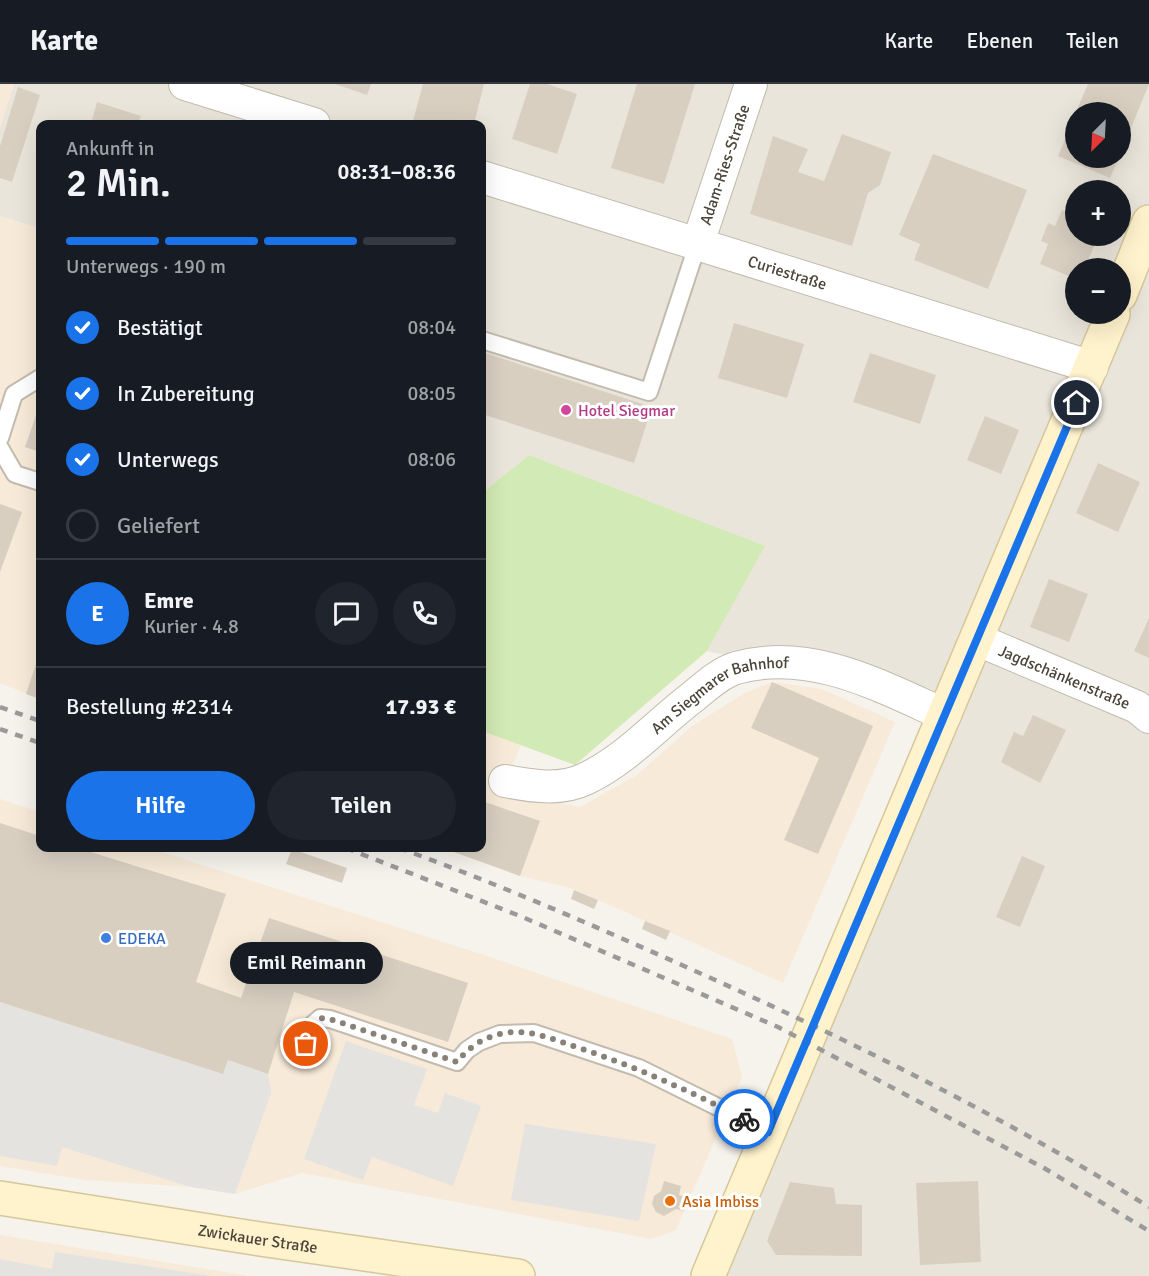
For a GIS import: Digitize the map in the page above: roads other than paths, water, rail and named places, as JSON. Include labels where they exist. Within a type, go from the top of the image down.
[{"type":"main road","points":[[1131,268],[1148,229]]},
{"type":"main road","name":"Jagdschänkenstraße","points":[[708,1276],[978,640],[1109,324]]},
{"type":"main road","name":"Zwickauer Straße","points":[[0,1198],[430,1271],[518,1276]]},
{"type":"street","points":[[185,84],[301,120]]},
{"type":"street","name":"Adam-Ries-Straße","points":[[697,246],[751,84]]},
{"type":"street","name":"Curiestraße","points":[[486,178],[697,246],[1092,367]]},
{"type":"street","name":"Jagdschänkenstraße","points":[[978,640],[1137,707],[1149,717]]},
{"type":"street","name":"Am Siegmarer Bahnhof","points":[[504,781],[530,786],[555,786],[584,780],[627,751],[711,682],[734,669],[768,664],[825,667],[861,678],[945,715]]},
{"type":"lane","points":[[486,341],[649,392],[697,246]]},
{"type":"lane","points":[[0,438],[14,394],[36,380]]},
{"type":"lane","points":[[0,448],[15,474],[36,481]]},
{"type":"lane","points":[[306,1044],[313,1024],[320,1018],[330,1019],[457,1062],[478,1042],[500,1034],[534,1033],[639,1068],[768,1132]]},
{"type":"railway","points":[[0,707],[36,720]]},
{"type":"railway","points":[[0,729],[36,742]]},
{"type":"railway","points":[[356,852],[520,916],[778,1027],[1044,1168],[1149,1231]]},
{"type":"railway","points":[[410,852],[578,919],[862,1049],[979,1109],[1149,1207]]},
{"type":"place","name":"Hotel Siegmar","points":[[566,410]]},
{"type":"place","name":"EDEKA","points":[[106,938]]},
{"type":"place","name":"Emil Reimann","points":[[306,1044]]},
{"type":"place","name":"Asia Imbiss","points":[[670,1201]]}]
